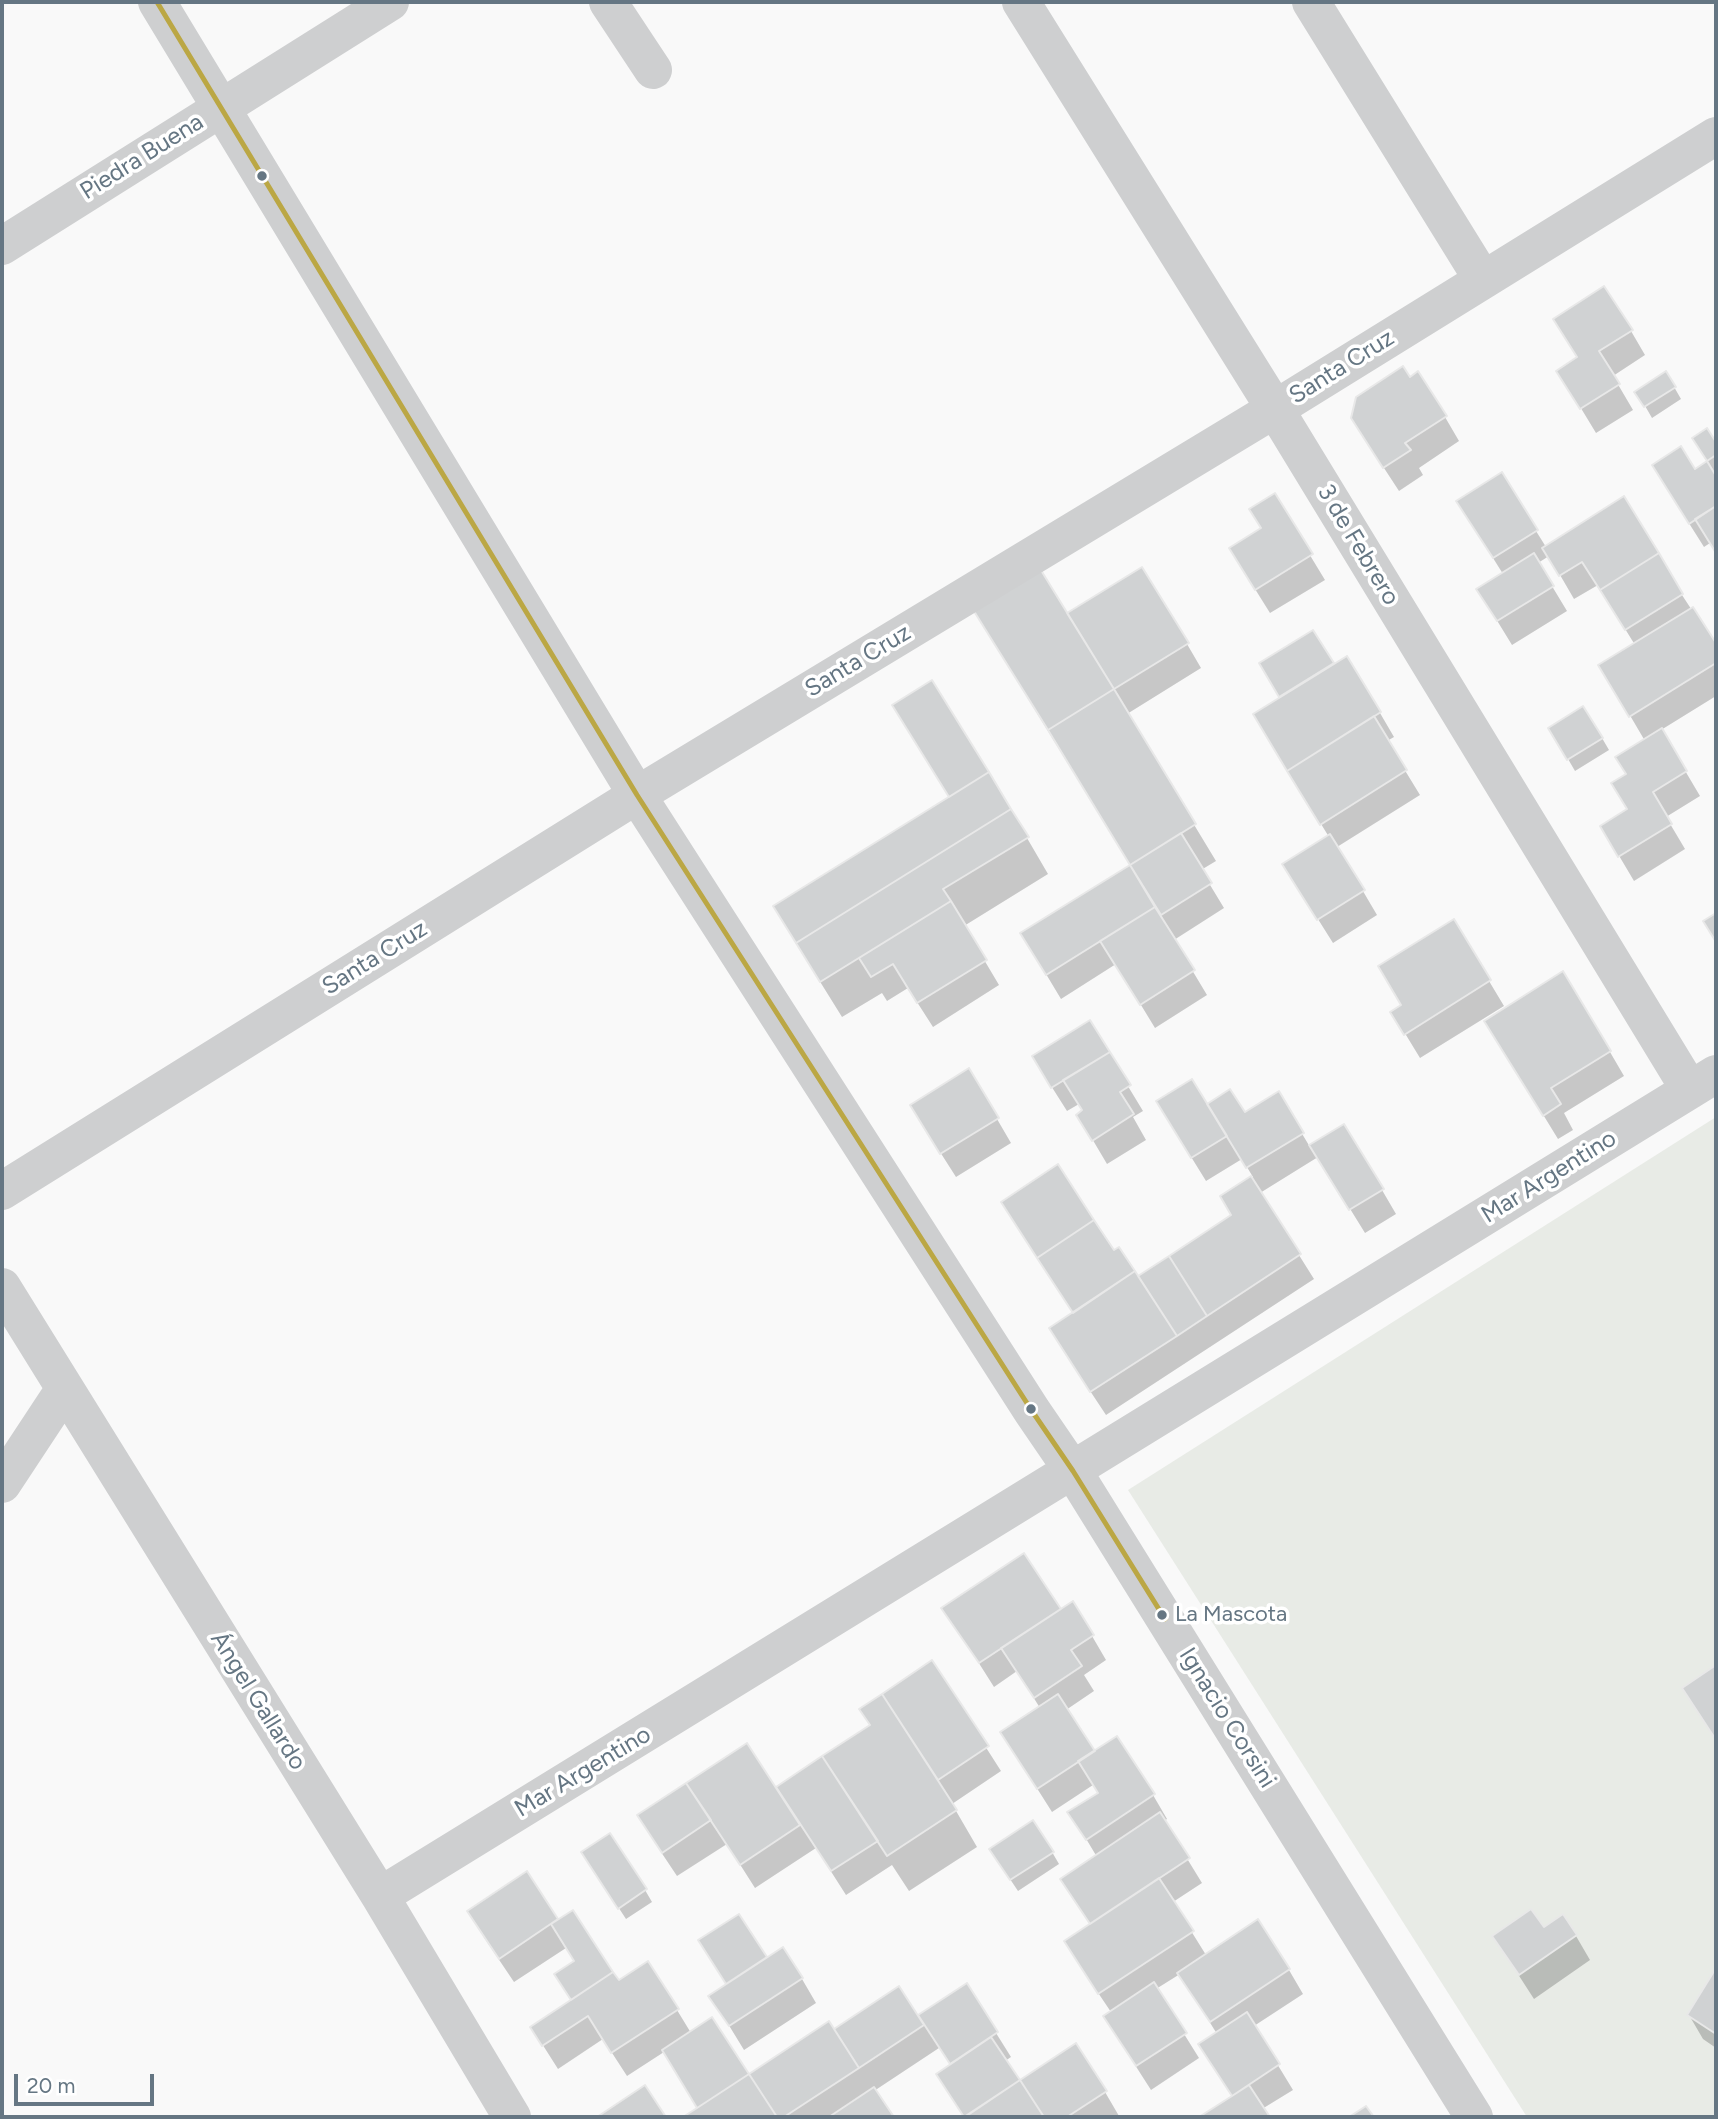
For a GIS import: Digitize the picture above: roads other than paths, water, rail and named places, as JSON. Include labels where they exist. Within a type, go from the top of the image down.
[{"type":"street","name":"Ignacio Corsini","points":[[157,2],[637,795],[1073,1471],[1474,2117]]},
{"type":"street","name":"Piedra Buena","points":[[2,246],[390,2]]},
{"type":"street","points":[[608,2],[653,71]]},
{"type":"street","name":"3 de Febrero","points":[[1021,2],[1275,409],[1703,1082]]},
{"type":"street","points":[[1311,2],[1483,280]]},
{"type":"street","name":"Santa Cruz","points":[[2,1191],[637,795],[1275,409],[1716,136]]},
{"type":"street","name":"Mar Argentino","points":[[380,1896],[1703,1082]]},
{"type":"street","name":"Ángel Gallardo","points":[[2,1287],[380,1896],[512,2117]]},
{"type":"street","points":[[2,1484],[64,1390]]},
{"type":"place","name":"La Mascota","points":[[1162,1615]]}]
